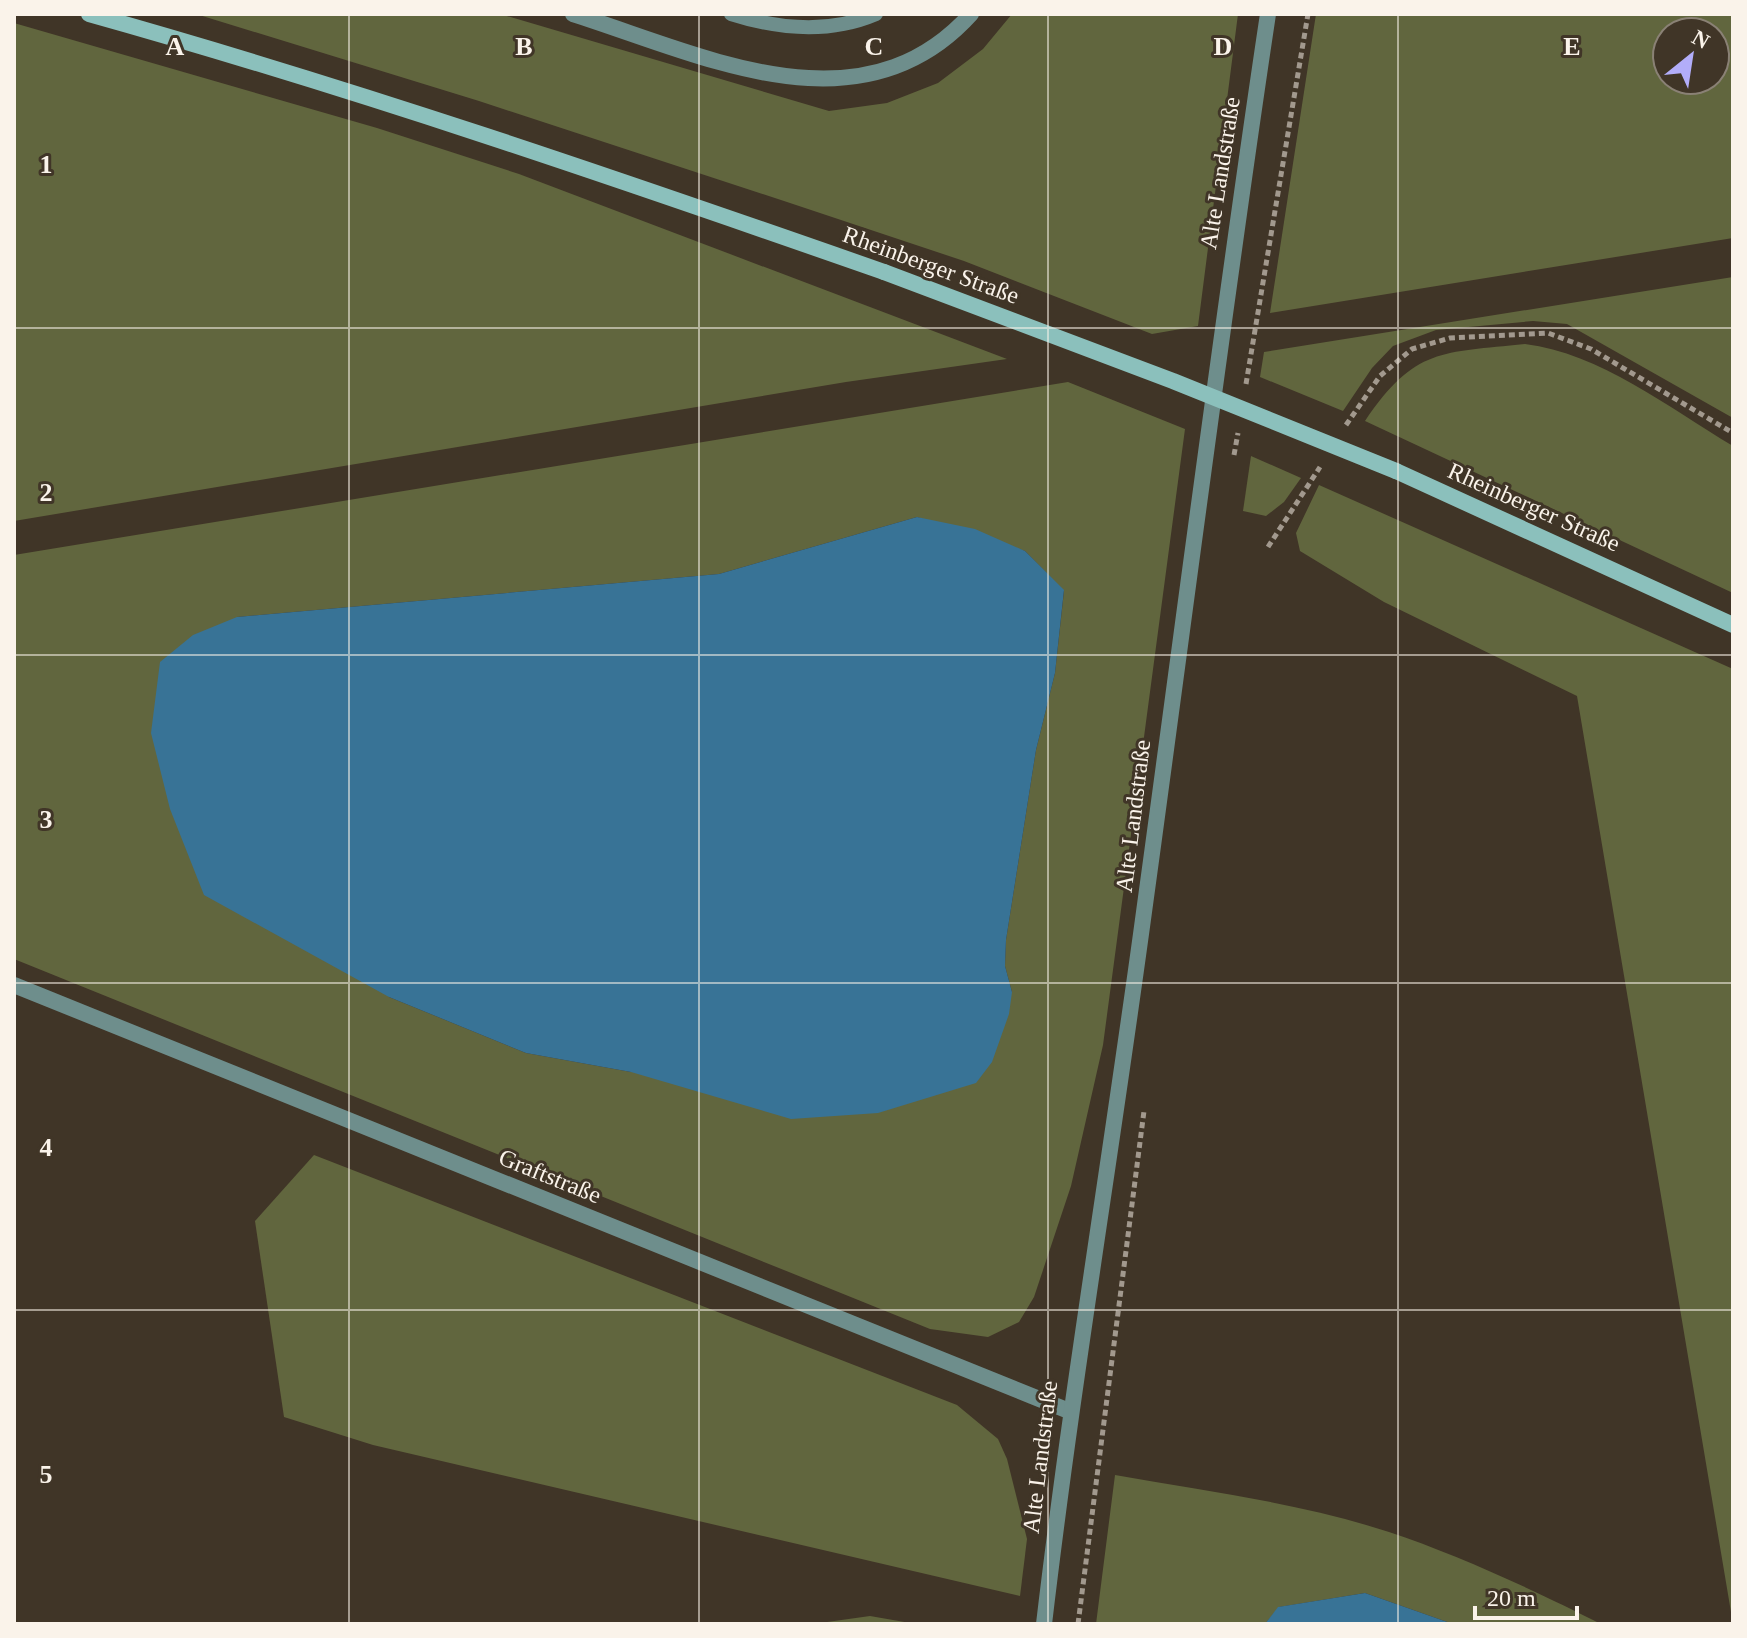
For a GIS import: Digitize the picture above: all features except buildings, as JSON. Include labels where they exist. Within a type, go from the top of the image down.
[{"type":"main road","name":"Rheinberger Straße","points":[[89,14],[282,69],[610,176],[884,272],[1173,381],[1396,471],[1733,625]]},
{"type":"street","points":[[573,14],[768,73],[814,81],[860,78],[892,69],[926,52],[956,31],[971,14]]},
{"type":"street","name":"Alte Landstraße","points":[[1044,1624],[1069,1411],[1144,916],[1219,340],[1268,14]]},
{"type":"street","name":"Graftstraße","points":[[14,985],[1069,1411]]},
{"type":"lane","points":[[731,14],[761,24],[802,29],[876,14]]},
{"type":"path","points":[[1244,392],[1308,14]]},
{"type":"path","points":[[1338,439],[1380,376],[1412,349],[1450,338],[1505,333],[1548,333],[1570,339],[1733,433]]},
{"type":"path","points":[[1232,467],[1239,422]]},
{"type":"path","points":[[1268,547],[1322,464]]},
{"type":"path","points":[[1078,1624],[1145,1104]]},
{"type":"green space","points":[[196,14],[500,14],[829,111],[887,103],[938,83],[983,49],[1012,14],[1238,14],[1198,326],[1152,334],[964,261],[479,101]]},
{"type":"green space","points":[[1316,14],[1733,14],[1733,238],[1270,313]]},
{"type":"green space","points":[[14,23],[377,128],[519,174],[1007,359],[846,382],[14,521]]},
{"type":"green space","points":[[1733,277],[1733,418],[1567,324],[1533,321],[1436,330],[1393,346],[1372,368],[1343,411],[1260,377],[1264,352]]},
{"type":"green space","points":[[1525,344],[1553,349],[1607,370],[1733,446],[1733,593],[1365,421],[1399,379],[1416,366],[1451,353]]},
{"type":"green space","points":[[1068,382],[1185,429],[1103,1045],[1071,1186],[1034,1297],[1019,1322],[988,1337],[930,1329],[14,959],[14,555]],"holes":[[[917,517],[1025,551],[1064,591],[1055,673],[1036,750],[1006,940],[1005,966],[1012,992],[631,1072],[526,1053],[389,997],[237,617],[719,574]]]},
{"type":"green space","points":[[1251,456],[1301,478],[1284,502],[1266,516],[1243,511]]},
{"type":"green space","points":[[1319,485],[1733,669],[1733,1624],[1577,696],[1384,602],[1300,551],[1296,533]]},
{"type":"green space","points":[[314,1155],[957,1405],[998,1439],[1007,1459],[1027,1539],[1020,1596],[373,1445],[284,1417],[255,1221]]},
{"type":"green space","points":[[1115,1475],[1287,1505],[1389,1532],[1496,1574],[1601,1624],[1453,1624],[1365,1593],[1279,1607],[1265,1624],[1096,1624]]},
{"type":"green space","points":[[870,1616],[916,1624],[819,1624],[820,1623]]},
{"type":"water","points":[[917,517],[975,529],[1025,551],[1064,590],[1055,673],[1036,750],[1006,940],[1005,966],[1012,992],[1009,1014],[992,1062],[976,1083],[878,1113],[791,1119],[631,1072],[526,1053],[389,997],[204,895],[170,809],[151,733],[160,662],[193,635],[237,617],[719,574]]},
{"type":"water","points":[[1365,1593],[1453,1624],[1265,1624],[1278,1607]]}]
